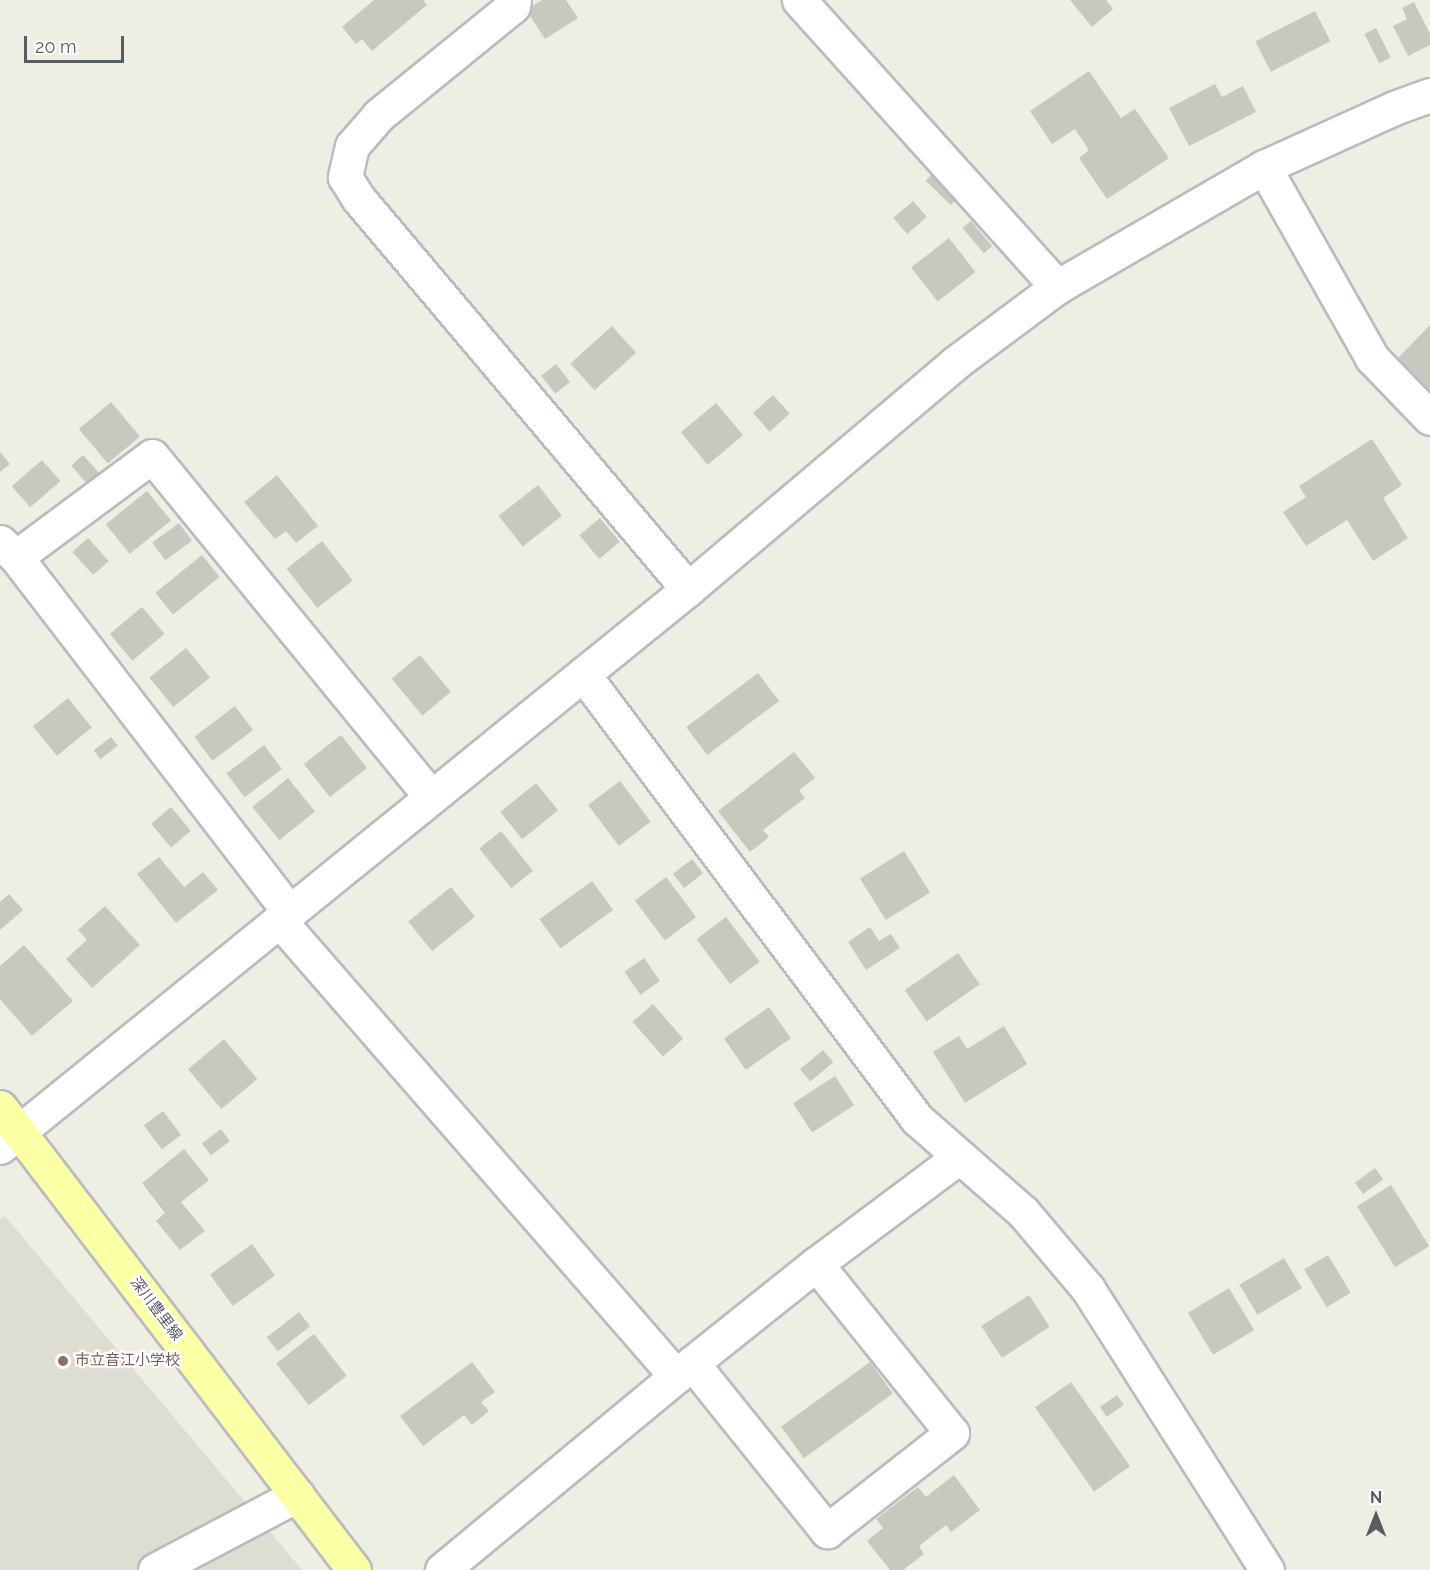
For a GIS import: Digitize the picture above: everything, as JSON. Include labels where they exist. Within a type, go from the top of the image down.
[{"type":"main road","name":"深川豊里線","points":[[7,1128],[354,1570]]},
{"type":"street","points":[[514,0],[513,6],[379,115],[352,146],[345,177],[358,198],[688,589]]},
{"type":"street","points":[[799,0],[1057,287]]},
{"type":"street","points":[[7,1128],[284,915],[688,589],[955,363],[1057,287],[1264,167],[1430,95]]},
{"type":"street","points":[[1264,167],[1372,358],[1430,418]]},
{"type":"street","points":[[431,797],[152,456],[8,549],[284,915],[827,1531],[952,1433],[816,1264]]},
{"type":"street","points":[[583,674],[916,1119],[1023,1212],[1088,1289],[1267,1570]]},
{"type":"street","points":[[442,1570],[816,1264],[959,1157]]},
{"type":"street","points":[[155,1570],[297,1495]]},
{"type":"shaded area","name":"市立音江小学校","points":[[5,1216],[302,1570],[0,1570],[0,1220]]},
{"type":"building","points":[[374,0],[423,0],[427,5],[372,51],[362,39],[356,44],[342,27]]},
{"type":"building","points":[[542,0],[566,0],[578,18],[545,39],[526,10]]},
{"type":"building","points":[[1070,0],[1106,0],[1113,9],[1092,27]]},
{"type":"building","points":[[1414,2],[1430,34],[1430,45],[1408,56],[1393,26],[1407,19],[1402,8]]},
{"type":"building","points":[[1315,11],[1330,41],[1271,72],[1255,41]]},
{"type":"building","points":[[1376,28],[1391,57],[1379,63],[1364,34]]},
{"type":"building","points":[[1089,71],[1121,118],[1135,109],[1169,158],[1107,199],[1079,158],[1089,150],[1075,129],[1052,144],[1030,111]]},
{"type":"building","points":[[1215,84],[1222,97],[1243,86],[1256,112],[1189,146],[1169,108]]},
{"type":"building","points":[[934,172],[959,196],[951,205],[926,181]]},
{"type":"building","points":[[913,201],[927,217],[907,234],[893,218]]},
{"type":"building","points":[[971,221],[992,246],[984,253],[963,228]]},
{"type":"building","points":[[949,238],[975,272],[938,301],[911,268]]},
{"type":"building","points":[[1430,325],[1430,396],[1394,362]]},
{"type":"building","points":[[612,326],[636,353],[594,390],[570,363]]},
{"type":"building","points":[[556,364],[570,382],[555,394],[541,376]]},
{"type":"building","points":[[773,395],[790,414],[770,432],[753,413]]},
{"type":"building","points":[[111,402],[140,436],[108,463],[79,429]]},
{"type":"building","points":[[716,403],[743,435],[708,465],[681,433]]},
{"type":"building","points":[[1372,439],[1402,485],[1383,498],[1408,538],[1373,561],[1347,520],[1306,546],[1283,512],[1306,497],[1299,486]]},
{"type":"building","points":[[0,452],[10,464],[0,472]]},
{"type":"building","points":[[83,455],[99,473],[87,484],[71,466]]},
{"type":"building","points":[[42,460],[60,481],[30,507],[12,486]]},
{"type":"building","points":[[277,475],[318,526],[296,543],[286,531],[275,539],[244,502]]},
{"type":"building","points":[[538,485],[562,516],[523,547],[499,516]]},
{"type":"building","points":[[147,491],[171,521],[130,554],[106,524]]},
{"type":"building","points":[[600,518],[620,542],[599,559],[579,535]]},
{"type":"building","points":[[179,523],[192,541],[165,560],[152,542]]},
{"type":"building","points":[[88,538],[109,561],[93,575],[72,552]]},
{"type":"building","points":[[322,541],[353,580],[317,608],[287,569]]},
{"type":"building","points":[[202,555],[220,577],[173,615],[155,593]]},
{"type":"building","points":[[142,607],[164,634],[132,661],[110,634]]},
{"type":"building","points":[[186,648],[210,678],[173,707],[149,678]]},
{"type":"building","points":[[420,655],[451,692],[423,716],[392,679]]},
{"type":"building","points":[[758,673],[779,701],[707,755],[686,727]]},
{"type":"building","points":[[68,698],[92,728],[57,756],[33,726]]},
{"type":"building","points":[[235,706],[253,730],[212,761],[194,737]]},
{"type":"building","points":[[341,735],[367,768],[330,797],[304,764]]},
{"type":"building","points":[[111,737],[118,746],[100,759],[94,751]]},
{"type":"building","points":[[264,745],[282,769],[245,797],[226,773]]},
{"type":"building","points":[[794,752],[815,778],[799,790],[805,798],[763,830],[769,837],[750,852],[718,811]]},
{"type":"building","points":[[288,778],[315,811],[279,840],[252,807]]},
{"type":"building","points":[[620,781],[651,822],[619,846],[588,805]]},
{"type":"building","points":[[536,783],[558,810],[522,839],[500,812]]},
{"type":"building","points":[[171,807],[191,831],[171,847],[151,824]]},
{"type":"building","points":[[501,831],[533,871],[511,888],[479,849]]},
{"type":"building","points":[[904,851],[930,893],[886,920],[860,879]]},
{"type":"building","points":[[159,857],[184,887],[203,872],[218,890],[176,923],[137,874]]},
{"type":"building","points":[[692,859],[703,873],[684,888],[673,874]]},
{"type":"building","points":[[666,877],[696,917],[665,940],[635,900]]},
{"type":"building","points":[[592,881],[613,910],[561,948],[539,919]]},
{"type":"building","points":[[451,887],[475,917],[432,951],[408,922]]},
{"type":"building","points":[[9,894],[23,910],[0,930],[0,902]]},
{"type":"building","points":[[105,906],[140,945],[92,988],[66,959],[87,940],[78,930]]},
{"type":"building","points":[[726,917],[760,962],[730,984],[696,939]]},
{"type":"building","points":[[870,927],[879,941],[891,934],[900,948],[866,970],[848,942]]},
{"type":"building","points":[[24,945],[73,1001],[32,1036],[0,999],[0,966]]},
{"type":"building","points":[[958,953],[980,984],[927,1021],[905,990]]},
{"type":"building","points":[[644,958],[660,981],[640,995],[624,972]]},
{"type":"building","points":[[653,1004],[683,1039],[663,1056],[633,1022]]},
{"type":"building","points":[[769,1007],[791,1038],[746,1070],[724,1039]]},
{"type":"building","points":[[1004,1026],[1027,1064],[965,1103],[933,1052],[959,1036],[967,1049]]},
{"type":"building","points":[[224,1039],[257,1079],[221,1109],[188,1069]]},
{"type":"building","points":[[823,1050],[833,1062],[810,1082],[800,1069]]},
{"type":"building","points":[[835,1076],[854,1105],[812,1133],[793,1103]]},
{"type":"building","points":[[163,1111],[181,1135],[162,1149],[144,1125]]},
{"type":"building","points":[[221,1129],[230,1141],[211,1155],[202,1143]]},
{"type":"building","points":[[184,1149],[209,1180],[181,1202],[205,1231],[180,1250],[156,1221],[165,1213],[142,1183]]},
{"type":"building","points":[[1375,1168],[1383,1179],[1363,1194],[1355,1183]]},
{"type":"building","points":[[1391,1185],[1429,1246],[1395,1267],[1357,1206]]},
{"type":"building","points":[[252,1244],[275,1276],[233,1306],[210,1275]]},
{"type":"building","points":[[1328,1255],[1351,1293],[1327,1307],[1304,1269]]},
{"type":"building","points":[[1284,1258],[1302,1288],[1257,1315],[1239,1285]]},
{"type":"building","points":[[1229,1288],[1254,1330],[1213,1355],[1188,1313]]},
{"type":"building","points":[[1029,1295],[1050,1327],[1002,1358],[981,1326]]},
{"type":"building","points":[[299,1312],[310,1326],[278,1351],[267,1337]]},
{"type":"building","points":[[314,1334],[347,1376],[309,1405],[276,1364]]},
{"type":"building","points":[[472,1362],[495,1392],[481,1402],[489,1411],[472,1425],[464,1415],[423,1446],[400,1416]]},
{"type":"building","points":[[870,1362],[893,1394],[804,1458],[781,1427]]},
{"type":"building","points":[[1071,1382],[1130,1466],[1094,1492],[1035,1407]]},
{"type":"building","points":[[1117,1395],[1124,1405],[1107,1417],[1100,1407]]},
{"type":"building","points":[[954,1475],[980,1510],[951,1532],[946,1525],[919,1546],[924,1554],[903,1570],[890,1570],[867,1541],[883,1528],[876,1519],[918,1487],[926,1497]]},
{"type":"place","name":"市立音江小学校","points":[[63,1361]]}]
